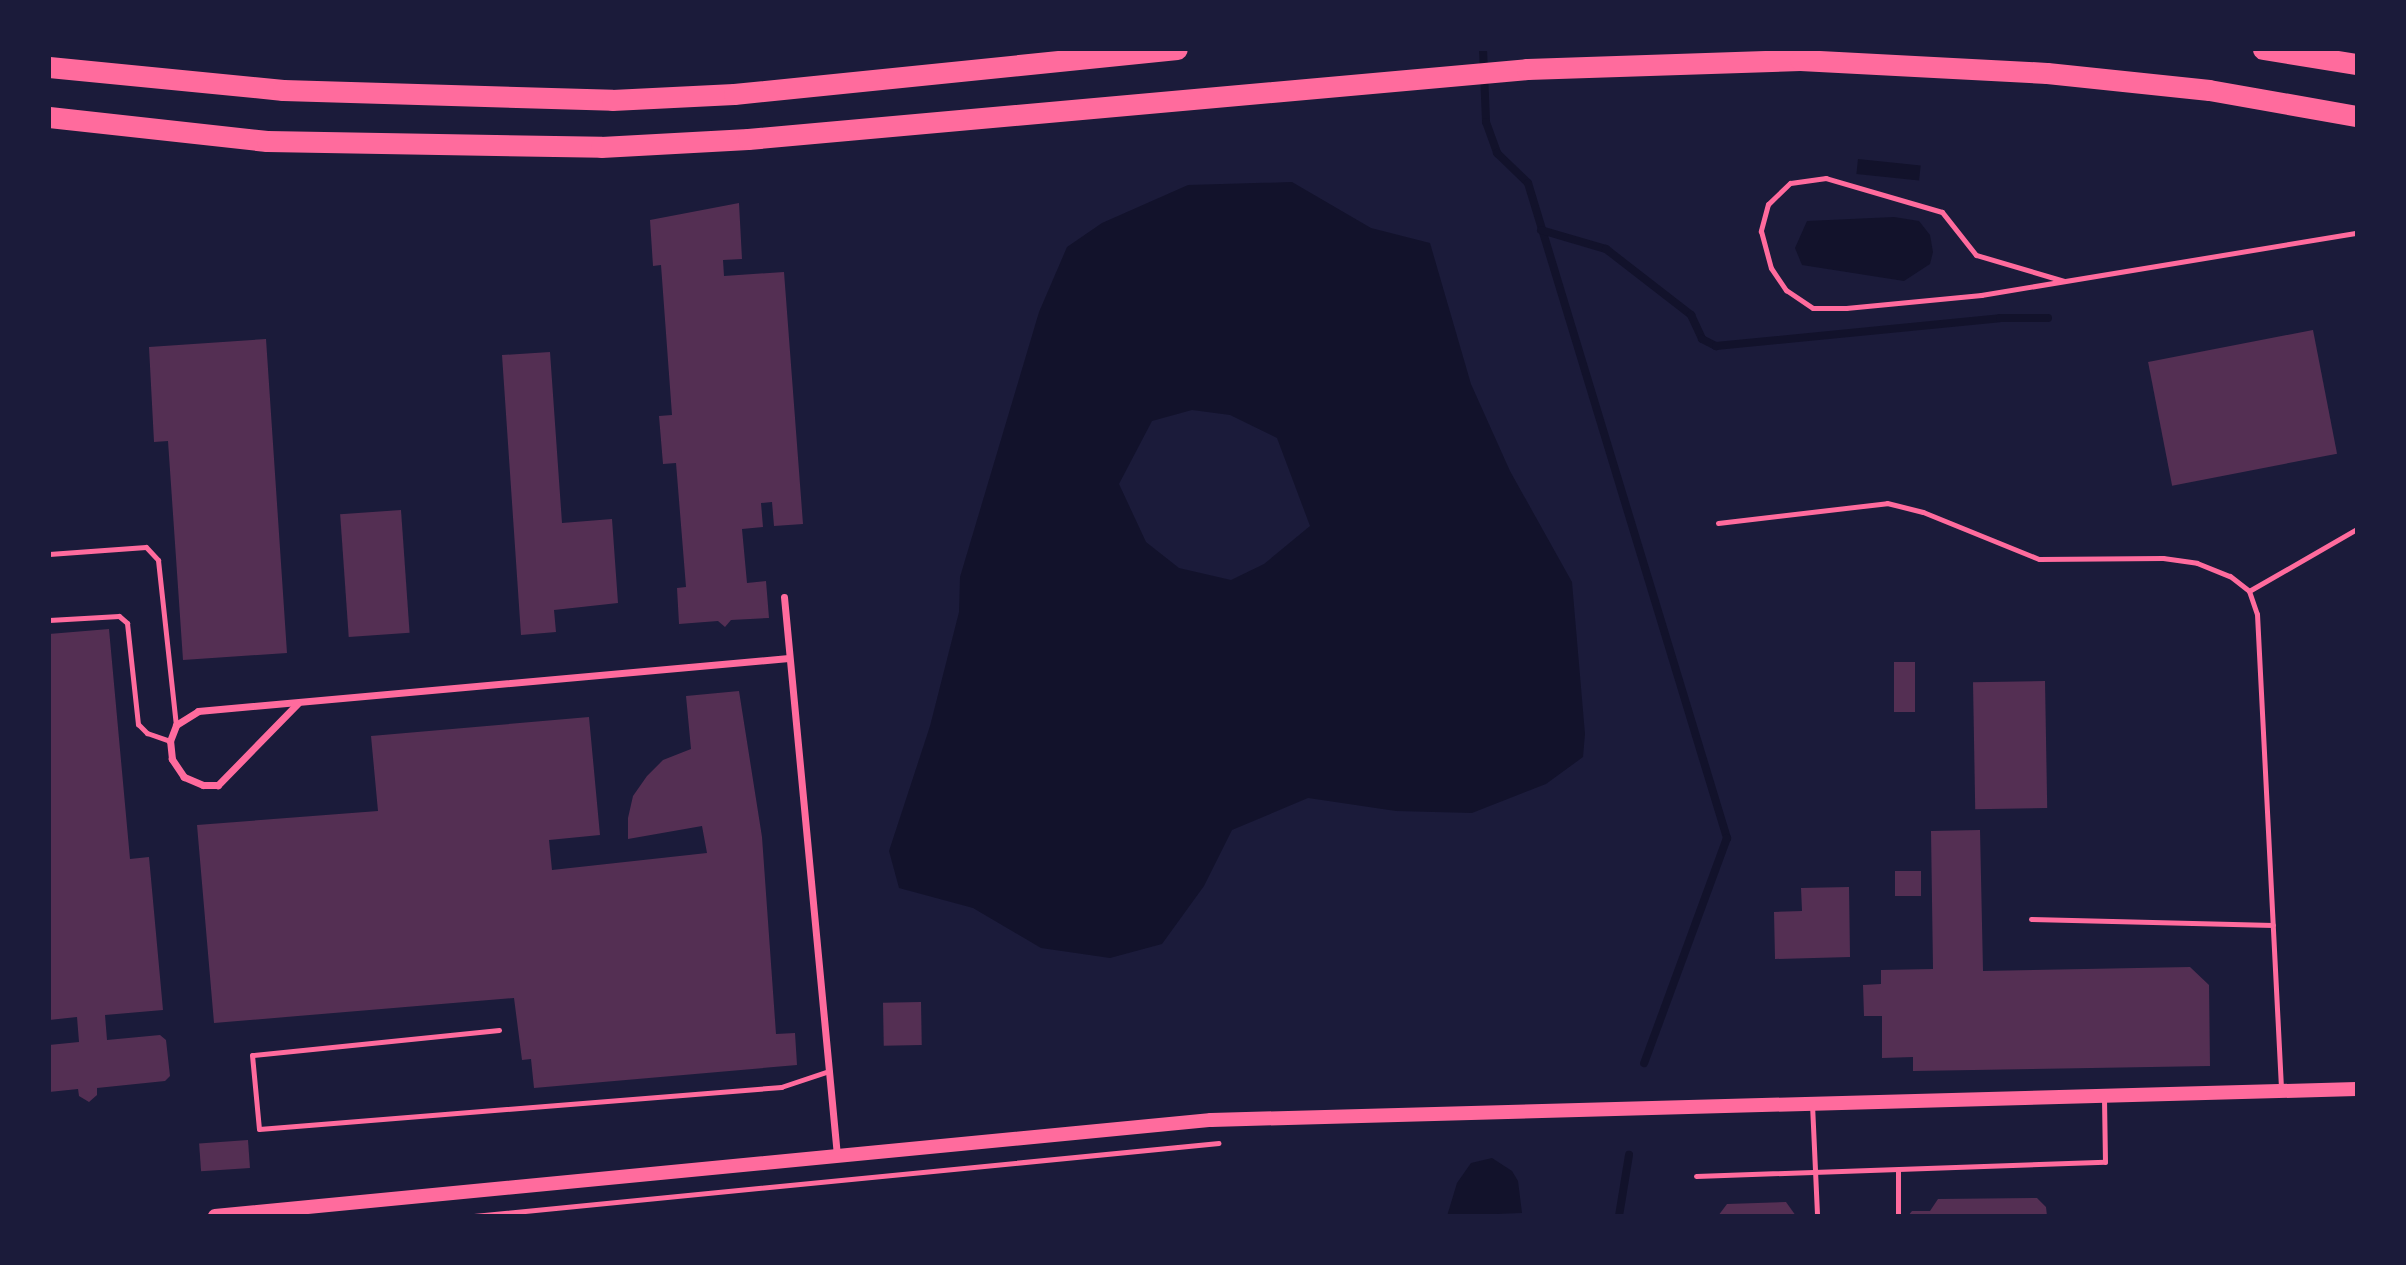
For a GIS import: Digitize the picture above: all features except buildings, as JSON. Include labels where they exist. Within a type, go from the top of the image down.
[{"type":"highway","points":[[49,67],[283,90],[612,100],[734,94],[1177,49]]},
{"type":"highway","points":[[2263,49],[2357,64]]},
{"type":"highway","points":[[49,117],[267,141],[601,147],[748,139],[1527,69],[1800,60],[2046,73],[2209,90],[2357,116]]},
{"type":"main road","points":[[215,1216],[1211,1120],[1812,1101],[2357,1089]]},
{"type":"street","points":[[784,597],[837,1156]]},
{"type":"street","points":[[298,703],[218,785],[202,785],[184,776],[172,759],[170,741],[176,725],[198,711],[789,658]]},
{"type":"lane","points":[[2064,281],[1976,256],[1942,212],[1826,178],[1790,183],[1768,204],[1761,231],[1771,268],[1786,290],[1813,308],[1914,303],[2064,281],[2357,233]]},
{"type":"lane","points":[[1718,523],[1887,503],[1923,512],[2039,559],[2163,558],[2197,563],[2230,576],[2249,591],[2257,614],[2281,1091]]},
{"type":"lane","points":[[2249,591],[2357,529]]},
{"type":"lane","points":[[49,554],[146,547],[158,560],[176,725]]},
{"type":"lane","points":[[49,620],[119,615],[127,623],[138,724],[147,733],[170,741]]},
{"type":"lane","points":[[2031,919],[2273,925]]},
{"type":"lane","points":[[499,1030],[252,1055],[259,1129],[781,1087],[829,1071]]},
{"type":"lane","points":[[1696,1176],[2105,1163],[2104,1094]]},
{"type":"lane","points":[[1812,1101],[1817,1216]]},
{"type":"lane","points":[[1898,1170],[1898,1216]]},
{"type":"path","points":[[474,1216],[1222,1142]]},
{"type":"shaded area","points":[[1858,159],[1921,166],[1919,181],[1856,174]]},
{"type":"shaded area","points":[[1292,182],[1371,228],[1430,243],[1471,384],[1510,471],[1572,582],[1585,734],[1583,757],[1546,784],[1472,813],[1396,811],[1308,798],[1232,830],[1204,886],[1162,944],[1110,958],[1041,948],[973,908],[899,888],[889,851],[930,726],[959,612],[960,577],[1039,312],[1067,247],[1102,223],[1188,185]],"holes":[[[1192,410],[1230,415],[1277,438],[1310,526],[1264,564],[1231,580],[1179,568],[1146,542],[1119,484],[1152,421]]]},
{"type":"shaded area","points":[[1894,217],[1919,221],[1930,235],[1933,252],[1930,264],[1904,281],[1802,265],[1795,248],[1807,221]]},
{"type":"shaded area","points":[[1492,1158],[1512,1171],[1518,1181],[1522,1213],[1447,1216],[1457,1183],[1471,1163]]},
{"type":"waterway","points":[[1483,49],[1486,122],[1497,153],[1528,183],[1727,838],[1644,1063]]},
{"type":"waterway","points":[[1541,230],[1606,249],[1691,315],[1702,339],[1716,346],[2000,318],[2048,318]]},
{"type":"waterway","points":[[1619,1216],[1629,1155]]}]
